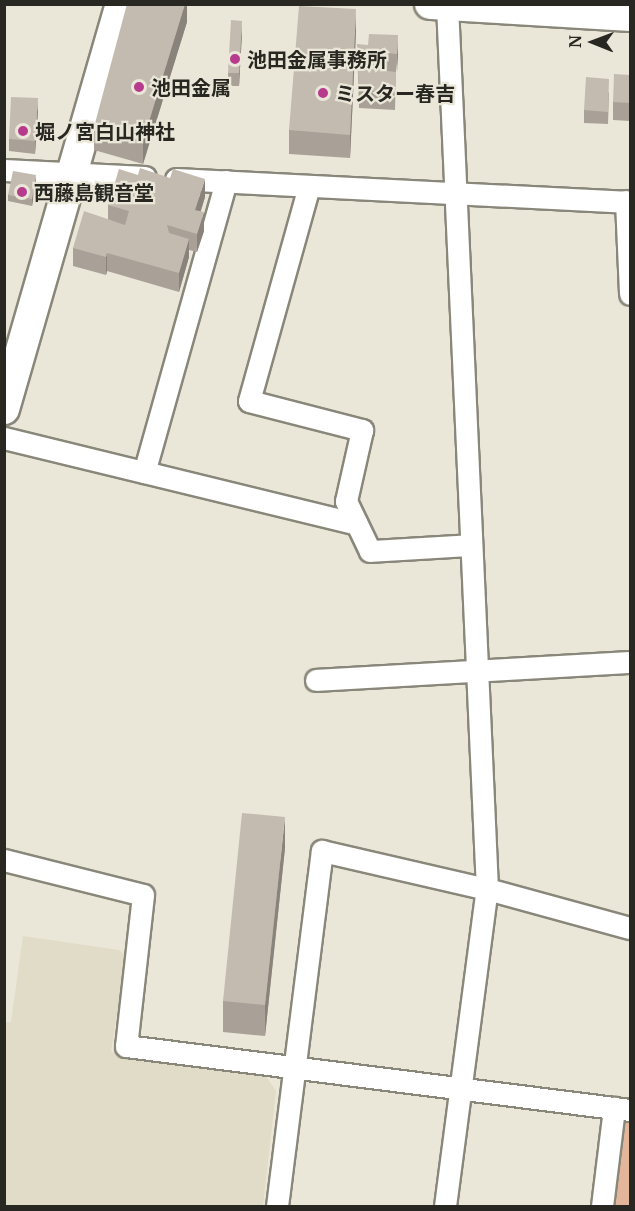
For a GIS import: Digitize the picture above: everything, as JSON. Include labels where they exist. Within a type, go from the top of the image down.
[{"type":"street","points":[[4,409],[121,4]]},
{"type":"street","points":[[446,1206],[487,889],[453,193],[440,5],[630,16]]},
{"type":"street","points":[[4,170],[628,202],[630,294]]},
{"type":"street","points":[[144,472],[226,181]]},
{"type":"street","points":[[309,186],[249,401],[362,430],[346,501],[370,551],[471,545]]},
{"type":"street","points":[[4,438],[357,524]]},
{"type":"street","points":[[316,680],[630,662]]},
{"type":"street","points":[[276,1206],[322,851],[487,889],[630,928]]},
{"type":"street","points":[[4,860],[143,895],[126,1046],[622,1109],[602,1206]]},
{"type":"shaded area","points":[[23,936],[119,950],[126,956],[111,1052],[265,1075],[276,1091],[263,1206],[5,1206],[5,1022],[11,1022]]},
{"type":"shaded area","points":[[614,1108],[630,1110],[630,1206],[609,1206]]},
{"type":"building","name":"池田金属","points":[[127,4],[185,4],[143,141],[94,127]]},
{"type":"building","name":"ミスター春吉","points":[[299,6],[356,9],[350,135],[289,130]]},
{"type":"building","name":"池田金属事務所","points":[[231,20],[242,21],[239,73],[228,73]]},
{"type":"building","points":[[369,34],[398,35],[397,54],[388,53],[387,71],[396,72],[395,92],[359,90],[357,44],[368,45]]},
{"type":"building","points":[[614,74],[630,75],[630,103],[613,102]]},
{"type":"building","points":[[586,77],[609,79],[608,112],[584,110]]},
{"type":"building","name":"堀ノ宮白山神社","points":[[11,97],[38,98],[35,141],[9,139]]},
{"type":"building","points":[[140,168],[170,178],[173,169],[205,179],[195,210],[204,212],[197,234],[167,225],[169,233],[189,239],[179,273],[107,253],[106,257],[73,248],[84,211],[125,225],[129,211],[108,205],[119,169],[138,175]]},
{"type":"building","name":"西藤島観音堂","points":[[13,171],[36,175],[32,199],[8,195]]},
{"type":"building","points":[[242,813],[285,817],[265,1005],[223,1001]]},
{"type":"place","name":"池田金属事務所","points":[[235,59]]},
{"type":"place","name":"池田金属","points":[[139,87]]},
{"type":"place","name":"ミスター春吉","points":[[323,93]]},
{"type":"place","name":"堀ノ宮白山神社","points":[[23,131]]},
{"type":"place","name":"西藤島観音堂","points":[[22,192]]}]
